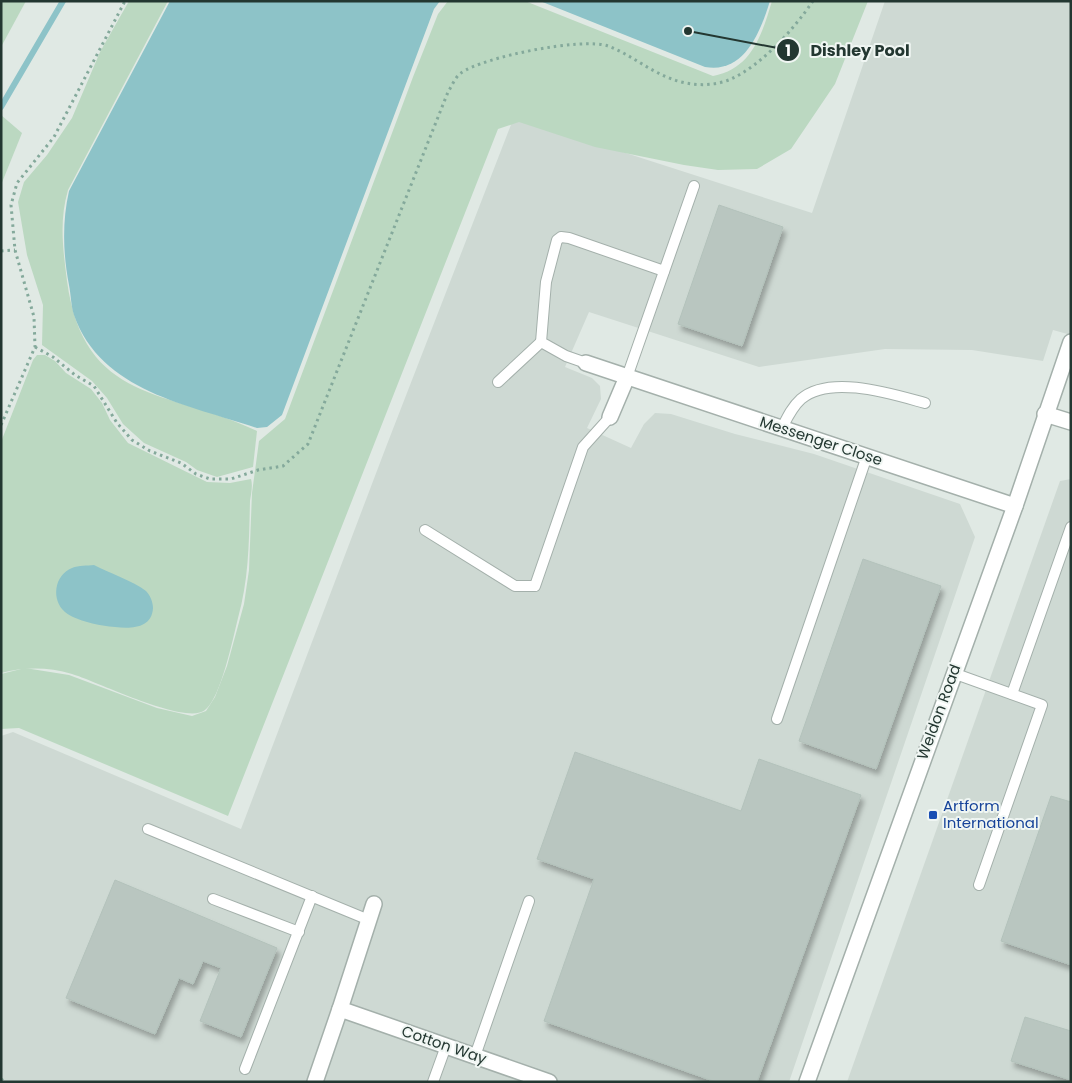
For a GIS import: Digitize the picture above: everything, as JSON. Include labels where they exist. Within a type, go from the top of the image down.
[{"type":"street","name":"Weldon Road","points":[[807,1082],[953,673],[1015,506],[1071,342]]},
{"type":"street","name":"Messenger Close","points":[[586,363],[1015,506]]},
{"type":"street","points":[[610,417],[627,378]]},
{"type":"street","points":[[1045,414],[1071,422]]},
{"type":"street","points":[[315,1082],[374,904]]},
{"type":"street","name":"Cotton Way","points":[[340,1009],[549,1082]]},
{"type":"lane","points":[[627,378],[694,186]]},
{"type":"lane","points":[[498,382],[541,342],[546,282],[555,244],[561,237],[664,270]]},
{"type":"lane","points":[[541,342],[566,356],[586,363]]},
{"type":"lane","points":[[782,428],[791,410],[802,398],[816,391],[834,388],[858,388],[925,403]]},
{"type":"lane","points":[[425,530],[515,586],[535,586],[583,447],[610,417]]},
{"type":"lane","points":[[777,719],[867,456]]},
{"type":"lane","points":[[1012,694],[1071,527]]},
{"type":"lane","points":[[953,673],[1042,705],[979,885]]},
{"type":"lane","points":[[148,829],[369,920]]},
{"type":"lane","points":[[244,1069],[312,896]]},
{"type":"lane","points":[[213,898],[299,932]]},
{"type":"lane","points":[[475,1056],[529,901]]},
{"type":"lane","points":[[433,1082],[446,1046]]},
{"type":"path","points":[[1,426],[35,347],[34,317],[15,250],[11,205],[17,183],[54,137],[124,1]]},
{"type":"path","points":[[35,347],[53,357],[94,386],[117,423],[132,440],[150,451],[181,463],[196,474],[210,479],[231,478],[258,470],[283,466],[308,444],[448,92],[459,74],[480,64],[517,54],[584,44],[606,45],[672,80],[699,86],[730,80],[781,41],[813,1]]},
{"type":"path","points":[[1,252],[15,250]]},
{"type":"path","points":[[1,1079],[5,1082]]},
{"type":"shaded area","points":[[885,1],[1071,1],[1071,335],[1053,330],[1043,361],[972,350],[885,349],[759,367],[589,312],[565,367],[592,378],[600,386],[601,399],[587,428],[631,448],[644,424],[655,413],[671,414],[735,434],[814,454],[960,504],[975,537],[789,1082],[1,1082],[1,736],[13,732],[241,829],[514,117],[812,213]]},
{"type":"shaded area","points":[[1071,479],[1071,1082],[847,1082],[1060,481]]},
{"type":"green space","points":[[1,1],[26,1],[1,47]]},
{"type":"green space","points":[[129,1],[168,1],[68,190],[63,213],[63,246],[67,281],[76,321],[91,351],[111,372],[135,386],[162,397],[224,417],[257,431],[253,467],[217,477],[197,470],[186,462],[144,443],[123,424],[107,398],[92,381],[42,345],[43,305],[27,255],[18,202],[24,182],[47,155],[72,118],[100,52]]},
{"type":"green space","points":[[448,1],[525,1],[713,76],[737,66],[746,58],[759,37],[772,1],[868,1],[835,84],[791,149],[757,169],[718,170],[684,165],[595,147],[519,122],[498,129],[228,816],[19,728],[1,729],[1,674],[25,668],[69,675],[157,708],[192,716],[206,711],[215,697],[227,666],[244,604],[249,570],[252,493],[259,441],[285,419],[413,77],[438,14]]},
{"type":"green space","points":[[1,115],[22,133],[1,185]]},
{"type":"green space","points":[[37,355],[45,355],[55,361],[66,373],[91,389],[102,403],[110,420],[128,443],[207,482],[230,483],[251,479],[248,560],[242,603],[221,681],[211,703],[205,710],[195,713],[180,712],[161,707],[140,701],[72,674],[54,670],[28,669],[1,673],[1,442],[33,360]]},
{"type":"water","points":[[170,1],[440,1],[434,9],[282,415],[267,427],[257,428],[177,402],[150,392],[126,379],[105,362],[87,341],[73,312],[65,262],[64,238],[65,214],[69,191]]},
{"type":"water","points":[[540,1],[770,1],[755,38],[740,58],[730,64],[719,67],[705,67]]},
{"type":"water","points":[[94,565],[128,580],[149,594],[153,608],[149,620],[140,626],[128,628],[115,627],[82,620],[65,612],[56,595],[56,588],[61,576],[66,571],[75,567]]},
{"type":"building","points":[[719,205],[783,227],[742,346],[678,324]]},
{"type":"building","points":[[863,559],[941,586],[876,769],[799,741]]},
{"type":"building","points":[[575,752],[741,811],[759,759],[861,795],[757,1082],[716,1082],[544,1021],[594,879],[537,859]]},
{"type":"building","points":[[1051,796],[1071,802],[1071,965],[1001,941]]},
{"type":"building","points":[[115,880],[277,948],[241,1037],[200,1021],[221,968],[203,961],[193,984],[179,978],[155,1034],[66,998]]},
{"type":"building","points":[[1025,1017],[1071,1031],[1071,1080],[1011,1061]]},
{"type":"waterway","points":[[1,107],[63,1]]},
{"type":"place","name":"Dishley Pool","points":[[688,31]]},
{"type":"place","name":"Artform International","points":[[933,815]]}]
